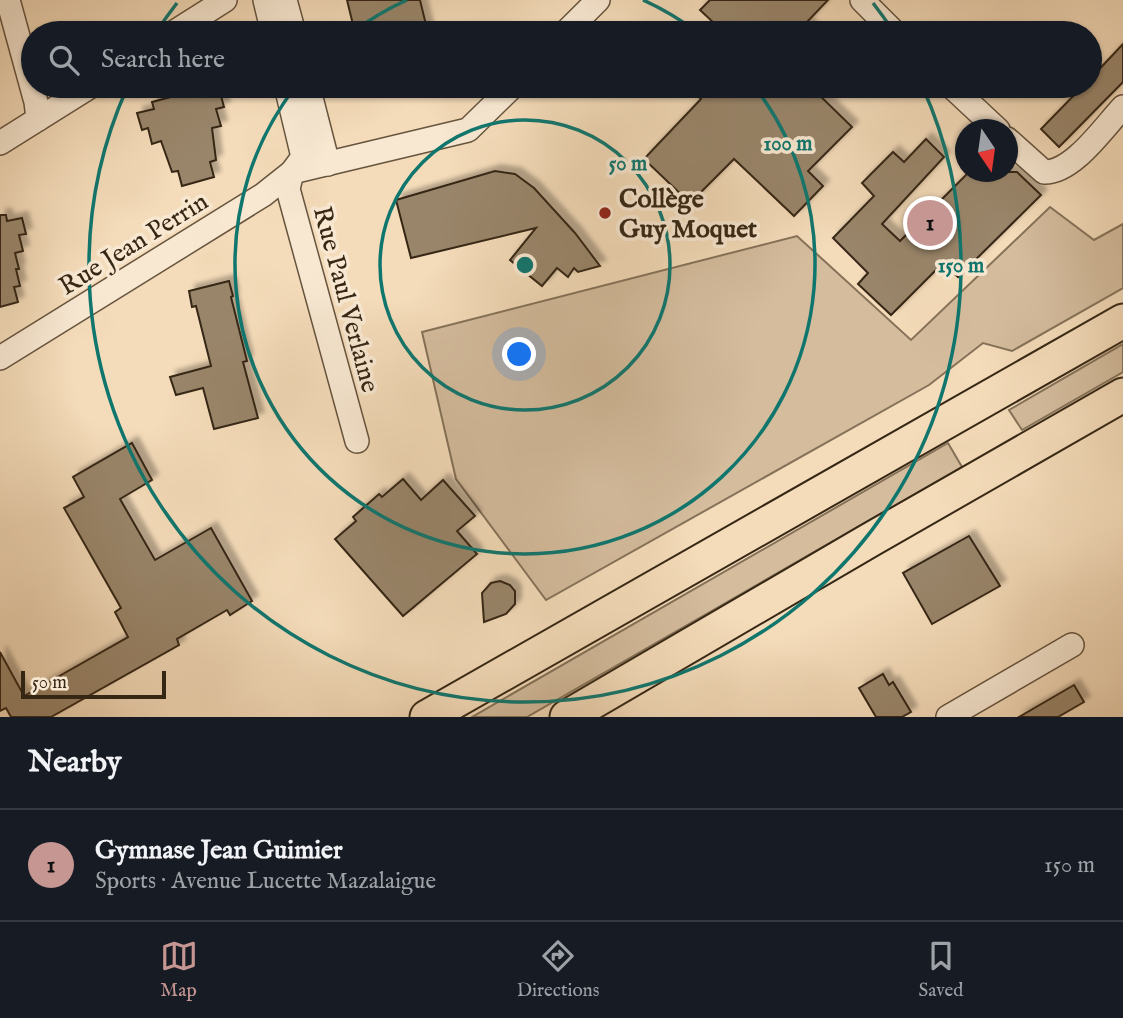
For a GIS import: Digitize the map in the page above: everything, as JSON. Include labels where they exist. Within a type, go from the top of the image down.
[{"type":"highway","points":[[428,717],[1123,321]]},
{"type":"highway","points":[[567,717],[1123,396]]},
{"type":"street","points":[[8,0],[21,52]]},
{"type":"street","points":[[192,21],[225,0]]},
{"type":"street","points":[[265,0],[270,21]]},
{"type":"street","points":[[285,0],[291,21]]},
{"type":"street","points":[[577,21],[598,0]]},
{"type":"street","points":[[862,0],[883,21]]},
{"type":"street","points":[[33,98],[38,119]]},
{"type":"street","points":[[0,144],[71,98]]},
{"type":"street","name":"Rue Paul Verlaine","points":[[289,98],[303,157],[292,172],[288,189],[357,442]]},
{"type":"street","points":[[311,98],[328,164]]},
{"type":"street","points":[[292,172],[468,131],[501,98]]},
{"type":"street","points":[[964,98],[986,119]]},
{"type":"street","points":[[1018,149],[1044,172],[1054,172],[1070,164],[1123,107]]},
{"type":"street","name":"Rue Jean Perrin","points":[[0,358],[263,195],[292,172]]},
{"type":"street","points":[[948,717],[1072,645]]},
{"type":"shaded area","points":[[1050,207],[1094,240],[1123,224],[1123,288],[1012,351],[983,343],[929,385],[546,600],[456,479],[422,332],[797,236],[911,340]]},
{"type":"shaded area","points":[[1123,344],[1123,372],[1022,430],[1009,410]]},
{"type":"shaded area","points":[[948,443],[962,467],[527,717],[472,717]]},
{"type":"building","points":[[347,0],[420,0],[425,21],[352,21]]},
{"type":"building","points":[[710,0],[828,0],[808,21],[712,21],[700,10]]},
{"type":"building","points":[[1123,44],[1123,82],[1059,147],[1041,129],[1071,98],[1102,98],[1102,66]]},
{"type":"building","points":[[167,98],[222,98],[224,107],[216,109],[221,126],[212,128],[216,160],[210,162],[214,177],[182,186],[178,171],[172,172],[161,141],[152,144],[148,128],[142,130],[137,113],[154,109],[152,102]]},
{"type":"building","points":[[822,98],[852,127],[808,171],[823,186],[794,216],[734,159],[690,203],[644,159],[701,99]]},
{"type":"building","points":[[926,139],[944,157],[882,224],[900,241],[959,182],[1018,182],[1018,173],[1041,195],[958,277],[943,263],[891,315],[858,284],[868,273],[833,238],[874,196],[862,183],[893,152],[904,162]]},
{"type":"building","points":[[495,171],[515,174],[534,188],[575,233],[600,266],[578,272],[574,268],[568,277],[557,268],[542,286],[510,260],[536,228],[411,258],[396,200]]},
{"type":"building","points":[[0,215],[6,215],[7,221],[22,218],[26,234],[19,235],[23,251],[15,253],[20,286],[14,287],[18,302],[0,307]]},
{"type":"building","points":[[229,281],[247,361],[243,362],[258,418],[214,429],[203,388],[176,395],[170,377],[211,366],[196,306],[192,307],[189,291]]},
{"type":"building","points":[[132,443],[152,480],[120,499],[155,560],[211,528],[252,601],[230,615],[227,610],[177,639],[179,645],[51,717],[11,717],[6,708],[0,711],[0,652],[24,696],[128,637],[115,612],[121,608],[64,508],[84,497],[73,477]]},
{"type":"building","points":[[403,479],[421,500],[443,480],[475,516],[457,531],[477,554],[403,616],[335,539],[356,521],[353,517],[379,494],[382,497]]},
{"type":"building","points":[[969,536],[1000,586],[932,624],[903,573]]},
{"type":"building","points":[[500,581],[510,585],[515,591],[515,604],[506,614],[484,622],[482,593],[491,583]]},
{"type":"building","points":[[883,674],[889,685],[893,682],[911,712],[902,717],[876,717],[859,688]]},
{"type":"building","points":[[1074,685],[1084,702],[1058,717],[1019,717]]},
{"type":"place","name":"Collège Guy Moquet","points":[[605,213]]},
{"type":"place","name":"Gymnase Jean Guimier","points":[[930,223]]}]
